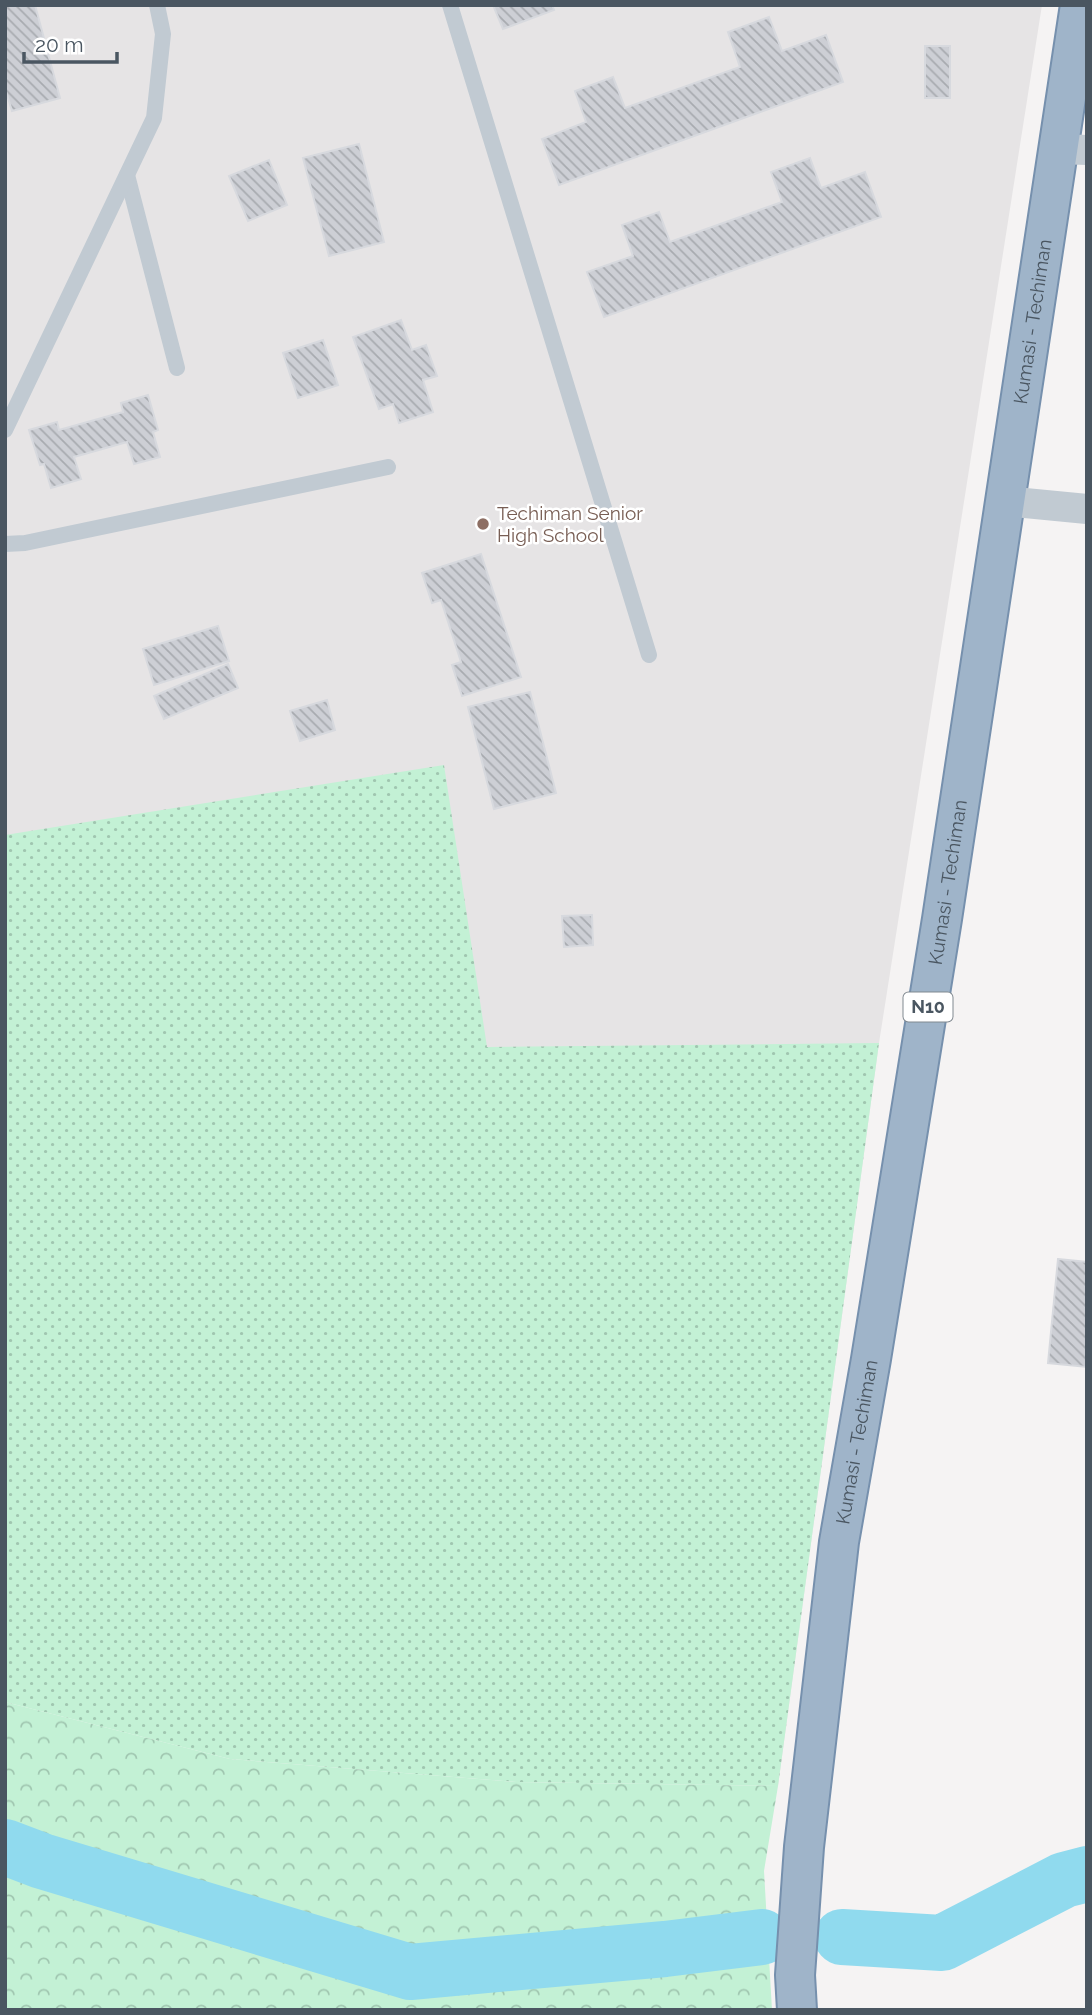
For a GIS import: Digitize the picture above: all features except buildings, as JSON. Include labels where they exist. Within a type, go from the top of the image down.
[{"type":"highway","name":"Kumasi - Techiman","points":[[797,2010],[795,1975],[804,1847],[839,1542],[942,919],[1004,500],[1073,150],[1080,5]]},
{"type":"street","points":[[1004,500],[1087,509]]},
{"type":"lane","points":[[5,430],[154,118],[163,34],[157,5]]},
{"type":"lane","points":[[450,5],[649,655]]},
{"type":"lane","points":[[127,175],[177,368]]},
{"type":"lane","points":[[5,544],[25,543],[388,467]]},
{"type":"shaded area","name":"Techiman Senior High School","points":[[5,5],[1042,5],[879,1043],[778,1786],[5,1702]]},
{"type":"green space","points":[[444,765],[487,1047],[879,1043],[778,1786],[516,1782],[230,1759],[5,1702],[5,835]]},
{"type":"green space","points":[[5,1702],[230,1759],[516,1782],[778,1786],[764,1871],[772,2010],[5,2010]]},
{"type":"waterway","points":[[5,1847],[42,1861],[410,1972],[665,1949],[762,1937]]},
{"type":"waterway","points":[[842,1937],[942,1943],[1064,1880],[1087,1874]]},
{"type":"place","name":"Techiman Senior High School","points":[[483,524]]}]
